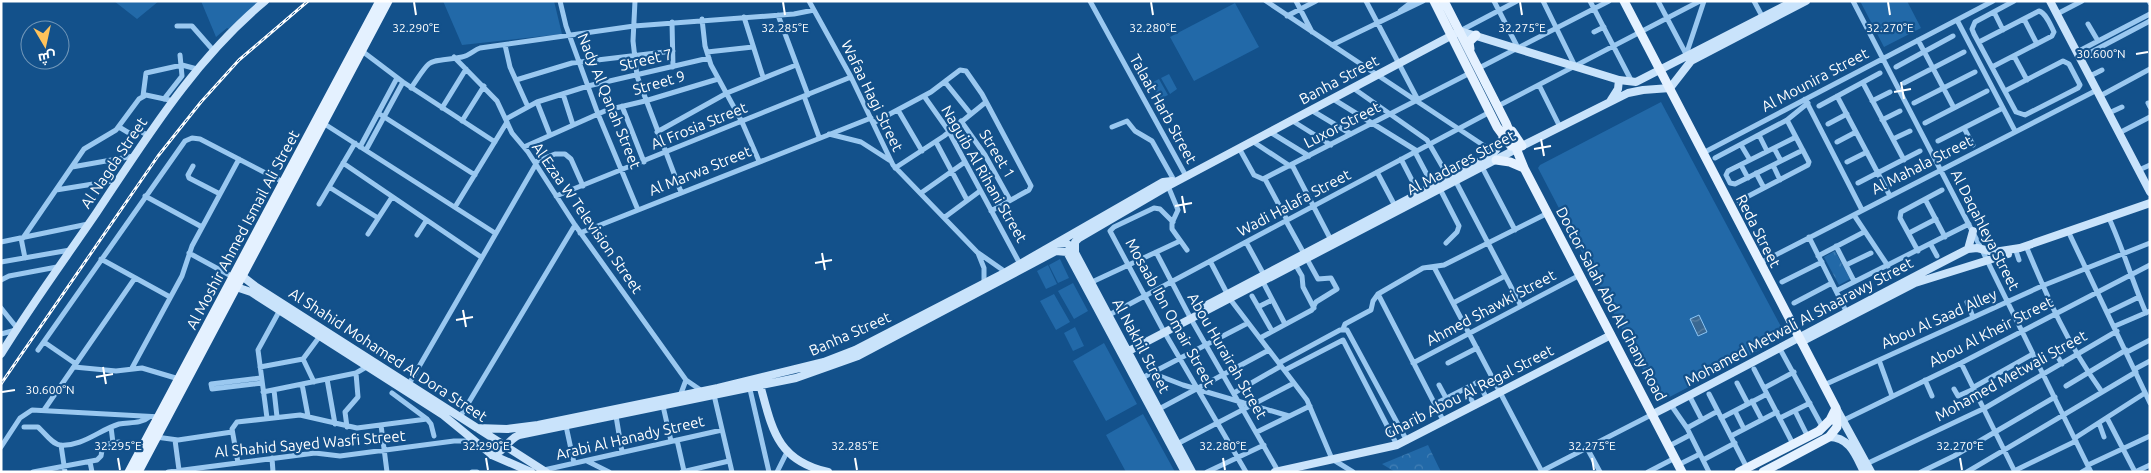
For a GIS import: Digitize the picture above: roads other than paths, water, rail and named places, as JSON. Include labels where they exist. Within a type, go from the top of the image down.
[{"type":"main road","name":"Al Nagda Street","points":[[1,354],[57,267],[197,69],[213,50],[265,1]]},
{"type":"main road","name":"Al Moshir Ahmed Ismail Ali Street","points":[[271,212],[283,182],[380,1]]},
{"type":"main road","name":"Al Moshir Ahmed Ismail Ali Street","points":[[130,472],[158,417],[238,276],[271,212],[323,123],[388,1]]},
{"type":"main road","name":"Doctor Salah Abd Al Ghany Road","points":[[1434,1],[1498,106],[1518,148],[1524,168],[1679,467]]},
{"type":"main road","name":"Doctor Salah Abd Al Ghany Road","points":[[1444,1],[1455,33],[1470,49],[1475,71],[1490,112],[1504,138],[1518,148]]},
{"type":"main road","name":"Reda Street","points":[[1624,1],[1799,340],[1844,420],[1864,467]]},
{"type":"main road","points":[[1670,88],[1691,61],[1794,1]]},
{"type":"main road","points":[[1455,33],[1476,35],[1618,80],[1632,82],[1641,81],[1686,56],[1806,1]]},
{"type":"main road","points":[[2050,1],[2150,192]]},
{"type":"main road","name":"Banha Street","points":[[949,306],[984,283],[1008,274],[1020,264],[1058,243],[1072,239],[1163,182],[1172,183],[1186,176],[1455,33]]},
{"type":"main road","points":[[1470,49],[1469,42],[1476,35]]},
{"type":"main road","points":[[1605,104],[1617,93],[1618,80]]},
{"type":"main road","name":"Al Madares Street","points":[[1124,351],[1495,156],[1506,155],[1633,91],[1670,88]]},
{"type":"main road","name":"Al Madares Street","points":[[1452,178],[1482,167],[1495,156],[1504,138],[1506,123]]},
{"type":"main road","points":[[1495,156],[1524,168]]},
{"type":"main road","name":"Al Madares Street","points":[[1264,278],[1295,264],[1331,240],[1395,206],[1436,188]]},
{"type":"main road","name":"Mohamed Metwali Al Shaarawy Street","points":[[1653,414],[1780,348],[1912,284],[2021,248],[2127,209],[2150,198]]},
{"type":"main road","name":"Mohamed Metwali Al Shaarawy Street","points":[[2127,209],[2150,203]]},
{"type":"main road","points":[[1968,249],[1971,228]]},
{"type":"main road","points":[[1071,252],[1072,239]]},
{"type":"main road","points":[[1058,243],[1068,244],[1071,252]]},
{"type":"main road","name":"Mohamed Metwali Al Shaarawy Street","points":[[1799,340],[1846,311],[1968,249],[1997,252],[2021,248]]},
{"type":"main road","points":[[1976,264],[1979,249]]},
{"type":"main road","name":"Banha Street","points":[[476,428],[508,429],[538,426],[702,391],[759,382],[804,369],[845,355],[949,306],[1056,251],[1071,252]]},
{"type":"main road","name":"Al Nakhil Street","points":[[1071,252],[1092,282],[1109,315],[1124,351],[1142,378],[1192,472]]},
{"type":"main road","name":"Al Nakhil Street","points":[[1071,252],[1124,351],[1185,472]]},
{"type":"main road","points":[[1934,266],[1934,272],[1938,275]]},
{"type":"main road","name":"Al Moshir Ahmed Ismail Ali Street","points":[[138,472],[156,437],[158,417],[236,287],[238,276]]},
{"type":"main road","name":"Al Shahid Mohamed Al Dora Street","points":[[238,276],[368,366],[445,412],[460,417],[544,471]]},
{"type":"main road","name":"Al Shahid Mohamed Al Dora Street","points":[[236,287],[282,307]]},
{"type":"main road","name":"Gharib Abou Al Regal Street","points":[[1277,471],[1397,445],[1407,441],[1611,335]]},
{"type":"main road","name":"Al Shahid Mohamed Al Dora Street","points":[[325,336],[409,384],[445,412],[492,455],[518,469],[531,472]]},
{"type":"main road","points":[[759,382],[773,431],[787,452],[799,462],[828,472]]},
{"type":"main road","name":"Banha Street","points":[[492,455],[500,452],[511,439],[519,434],[714,395],[749,384]]},
{"type":"main road","points":[[1743,470],[1825,427],[1836,408]]},
{"type":"main road","points":[[1763,472],[1832,435],[1838,421],[1836,408]]},
{"type":"main road","points":[[1825,427],[1832,427],[1832,435]]},
{"type":"main road","name":"Reda Street","points":[[1832,435],[1847,443],[1864,467],[1871,472]]},
{"type":"street","name":"Nady Al Qanah Street","points":[[560,1],[569,36],[598,114],[638,210]]},
{"type":"street","points":[[635,1],[634,54],[637,76],[681,192]]},
{"type":"street","name":"Wafaa Hagi Street","points":[[810,1],[851,77],[895,168],[945,216],[977,252],[1008,274]]},
{"type":"street","name":"Talaat Harb Street","points":[[1090,1],[1186,176]]},
{"type":"street","points":[[1266,1],[1417,100],[1495,156]]},
{"type":"street","points":[[1296,1],[1313,33]]},
{"type":"street","points":[[1287,16],[1316,1]]},
{"type":"street","points":[[1366,1],[1417,100]]},
{"type":"street","points":[[1400,11],[1413,1]]},
{"type":"street","points":[[1332,45],[1422,1]]},
{"type":"street","points":[[1494,1],[1518,48]]},
{"type":"street","name":"Banha Street","points":[[1455,33],[1517,1]]},
{"type":"street","points":[[1543,1],[1575,66]]},
{"type":"street","points":[[1590,1],[1632,82]]},
{"type":"street","name":"Luxor Street","points":[[1265,179],[1609,1]]},
{"type":"street","points":[[1658,1],[1686,56]]},
{"type":"street","points":[[1498,106],[1700,1]]},
{"type":"street","points":[[1686,56],[1704,1]]},
{"type":"street","points":[[1754,1],[1764,20]]},
{"type":"street","name":"Al Daqahleya Street","points":[[1853,1],[1971,228],[1979,249],[1987,260],[2089,468]]},
{"type":"street","name":"Al Mounira Street","points":[[1703,153],[1806,101],[1882,58],[1993,1]]},
{"type":"street","points":[[2005,91],[2065,61],[2069,64],[2080,86],[2021,115],[2016,112],[1972,31],[1972,25],[2014,1]]},
{"type":"street","points":[[2045,16],[2082,1]]},
{"type":"street","points":[[411,88],[430,62],[465,56],[480,48],[634,26],[702,19],[778,15],[814,10]]},
{"type":"street","points":[[1994,12],[2003,30]]},
{"type":"street","points":[[1979,42],[2039,12],[2045,16],[2054,34],[1992,67]]},
{"type":"street","points":[[2078,55],[2098,41],[2150,14]]},
{"type":"street","points":[[778,15],[819,137]]},
{"type":"street","points":[[744,17],[763,77]]},
{"type":"street","points":[[702,19],[708,55],[718,79],[742,122],[759,161]]},
{"type":"street","points":[[2024,19],[2037,44]]},
{"type":"street","points":[[1957,20],[2015,131]]},
{"type":"street","points":[[2078,55],[2150,21]]},
{"type":"street","points":[[672,22],[673,67]]},
{"type":"street","points":[[2088,24],[2098,41]]},
{"type":"street","points":[[177,26],[192,26],[213,50]]},
{"type":"street","points":[[1594,32],[1604,27]]},
{"type":"street","points":[[1896,67],[1953,36]]},
{"type":"street","points":[[1918,40],[1954,108]]},
{"type":"street","points":[[505,44],[508,61],[528,106]]},
{"type":"street","name":"Street 7","points":[[507,121],[537,102],[588,86],[673,67],[708,55],[753,47]]},
{"type":"street","points":[[362,51],[411,88],[495,142]]},
{"type":"street","points":[[516,80],[579,62],[634,54],[673,51]]},
{"type":"street","points":[[1904,83],[1964,52]]},
{"type":"street","points":[[164,99],[182,77],[180,56]]},
{"type":"street","points":[[2014,56],[2027,80]]},
{"type":"street","name":"Al Ezaa W Television Street","points":[[454,58],[497,101],[516,138],[535,163],[575,225],[686,380],[702,391]]},
{"type":"street","points":[[657,132],[727,94],[763,77],[796,65]]},
{"type":"street","points":[[25,258],[22,238],[87,147],[119,127],[143,96],[146,73],[182,66],[197,69]]},
{"type":"street","points":[[442,108],[466,69]]},
{"type":"street","name":"Al Mahala Street","points":[[1760,263],[2015,131],[2150,69]]},
{"type":"street","points":[[2090,76],[2102,70]]},
{"type":"street","name":"Al Marwa Street","points":[[580,232],[819,137],[872,121],[898,110],[924,96],[958,71],[966,71],[986,102]]},
{"type":"street","points":[[1914,103],[1975,72]]},
{"type":"street","points":[[1818,106],[1880,73]]},
{"type":"street","name":"Al Frosia Street","points":[[556,196],[851,77]]},
{"type":"street","points":[[319,204],[343,163],[358,145],[378,113],[397,78]]},
{"type":"street","name":"Street 9","points":[[524,147],[598,114],[718,79]]},
{"type":"street","points":[[366,150],[403,82]]},
{"type":"street","points":[[945,82],[970,113]]},
{"type":"street","points":[[1863,82],[1904,160]]},
{"type":"street","points":[[1539,85],[1560,127]]},
{"type":"street","points":[[1993,89],[2001,85]]},
{"type":"street","points":[[462,121],[484,86]]},
{"type":"street","points":[[1353,88],[1430,144],[1452,178],[1521,306]]},
{"type":"street","points":[[1925,123],[1987,91]]},
{"type":"street","points":[[1872,101],[1890,92]]},
{"type":"street","points":[[563,94],[573,125]]},
{"type":"street","points":[[143,96],[174,101]]},
{"type":"street","name":"Naguib Al Rihani Street","points":[[924,96],[949,132],[1020,264]]},
{"type":"street","points":[[1837,96],[1890,196]]},
{"type":"street","points":[[1333,99],[1416,151],[1458,224],[1457,232],[1446,243]]},
{"type":"street","points":[[1715,158],[1787,120],[1806,101],[1862,210]]},
{"type":"street","points":[[537,102],[550,135]]},
{"type":"street","points":[[895,168],[936,142],[986,102],[1031,186],[1029,190],[991,211]]},
{"type":"street","points":[[622,106],[644,162]]},
{"type":"street","points":[[2109,114],[2122,107]]},
{"type":"street","points":[[1938,141],[2003,108]]},
{"type":"street","points":[[898,110],[922,150]]},
{"type":"street","points":[[1311,110],[1351,134]]},
{"type":"street","points":[[1882,120],[1900,111]]},
{"type":"street","name":"Wadi Halafa Street","points":[[1109,315],[1490,112]]},
{"type":"street","points":[[378,113],[475,175]]},
{"type":"street","points":[[1828,124],[1847,114]]},
{"type":"street","points":[[2119,133],[2150,117]]},
{"type":"street","points":[[1291,120],[1331,145]]},
{"type":"street","points":[[1739,200],[1808,165],[1803,150],[1787,120]]},
{"type":"street","points":[[455,207],[507,121]]},
{"type":"street","name":"Street 1","points":[[961,121],[985,155],[1010,200]]},
{"type":"street","points":[[1112,128],[1127,121],[1135,131],[1150,139],[1172,183],[1178,210],[1172,222],[1172,229],[1187,250]]},
{"type":"street","points":[[323,123],[495,233]]},
{"type":"street","points":[[119,127],[129,133],[140,131],[149,136]]},
{"type":"street","points":[[1964,128],[1972,145]]},
{"type":"street","points":[[1893,139],[1910,131]]},
{"type":"street","points":[[1270,132],[1309,156]]},
{"type":"street","points":[[1837,142],[1856,132]]},
{"type":"street","points":[[829,134],[861,142],[890,161]]},
{"type":"street","points":[[1759,135],[1767,151]]},
{"type":"street","points":[[1796,137],[1727,172],[1730,182],[1735,184],[1803,150]]},
{"type":"street","points":[[38,350],[145,196],[182,144],[188,139],[200,139],[283,182]]},
{"type":"street","points":[[1252,141],[1291,165],[1331,240]]},
{"type":"street","points":[[936,142],[967,200]]},
{"type":"street","points":[[1741,144],[1750,160]]},
{"type":"street","points":[[1239,148],[1255,177],[1265,179],[1318,279],[1331,278],[1337,288],[1335,292],[1316,302],[1314,308],[1260,338]]},
{"type":"street","points":[[1774,148],[1781,161]]},
{"type":"street","points":[[1858,182],[1920,151]]},
{"type":"street","points":[[1847,162],[1867,152]]},
{"type":"street","points":[[409,384],[535,163],[555,154],[565,154],[571,159],[583,186]]},
{"type":"street","points":[[72,167],[134,156]]},
{"type":"street","points":[[132,368],[184,271],[189,253],[238,159]]},
{"type":"street","points":[[1401,159],[1419,194]]},
{"type":"street","points":[[921,193],[965,162]]},
{"type":"street","points":[[343,163],[481,258]]},
{"type":"street","points":[[1741,165],[1748,178]]},
{"type":"street","points":[[1773,165],[1780,180]]},
{"type":"street","points":[[2139,170],[2150,165]]},
{"type":"street","points":[[193,166],[188,175],[189,178],[220,194]]},
{"type":"street","points":[[1482,167],[1515,230]]},
{"type":"street","points":[[1377,172],[1395,206]]},
{"type":"street","points":[[1756,173],[1764,188]]},
{"type":"street","points":[[56,190],[118,180]]},
{"type":"street","points":[[329,187],[378,218]]},
{"type":"street","points":[[1918,251],[1900,218],[1901,212],[1942,190]]},
{"type":"street","points":[[945,216],[980,191]]},
{"type":"street","points":[[145,196],[202,227]]},
{"type":"street","points":[[368,234],[392,197]]},
{"type":"street","points":[[1925,199],[1945,237]]},
{"type":"street","name":"Mosaab Ibn Omair Street","points":[[1172,222],[1157,208],[1111,229],[1111,234],[1163,330],[1246,472]]},
{"type":"street","points":[[1234,393],[1282,367],[1343,329],[1346,324],[1371,310],[1373,301],[1378,294],[1423,268],[1444,265],[1548,213]]},
{"type":"street","points":[[1854,215],[1888,266]]},
{"type":"street","points":[[2108,216],[2124,251],[2139,296],[2148,312]]},
{"type":"street","points":[[1909,233],[1936,218]]},
{"type":"street","points":[[417,235],[426,221]]},
{"type":"street","points":[[1,242],[88,224]]},
{"type":"street","points":[[460,417],[575,225]]},
{"type":"street","points":[[1836,291],[1945,237],[1971,228]]},
{"type":"street","points":[[2068,231],[2127,351],[2150,403]]},
{"type":"street","points":[[1818,256],[1864,232]]},
{"type":"street","points":[[1809,238],[1846,311]]},
{"type":"street","points":[[1092,282],[1180,241]]},
{"type":"street","points":[[1246,242],[1285,324]]},
{"type":"street","name":"Abou Al Saad Alley","points":[[1824,385],[2042,286],[2124,251],[2150,243]]},
{"type":"street","points":[[1931,244],[1937,256]]},
{"type":"street","points":[[1836,246],[1854,281]]},
{"type":"street","points":[[2019,260],[2021,248]]},
{"type":"street","points":[[2021,248],[2076,356],[2102,392]]},
{"type":"street","points":[[1,262],[70,250]]},
{"type":"street","points":[[977,252],[984,268],[984,283]]},
{"type":"street","name":"Abou Hurairah Street","points":[[1156,252],[1190,317],[1244,409],[1277,471]]},
{"type":"street","points":[[189,253],[238,276]]},
{"type":"street","points":[[1846,265],[1871,253]]},
{"type":"street","points":[[101,259],[170,297]]},
{"type":"street","points":[[1210,261],[1228,296],[1310,406],[1332,459],[1353,472]]},
{"type":"street","points":[[1782,282],[1822,262]]},
{"type":"street","points":[[1295,264],[1302,278],[1303,287],[1314,308]]},
{"type":"street","name":"Abou Al Kheir Street","points":[[1844,420],[1961,363],[2054,313],[2150,265]]},
{"type":"street","points":[[1,280],[9,276],[57,267]]},
{"type":"street","points":[[1434,267],[1542,471]]},
{"type":"street","name":"Ahmed Shawki Street","points":[[1413,363],[1580,275]]},
{"type":"street","points":[[1453,303],[1505,276]]},
{"type":"street","points":[[44,410],[135,278]]},
{"type":"street","points":[[1794,303],[1832,283]]},
{"type":"street","points":[[1378,294],[1444,422]]},
{"type":"street","points":[[1252,296],[1272,331]]},
{"type":"street","points":[[2108,312],[2139,296]]},
{"type":"street","points":[[1258,307],[1272,300]]},
{"type":"street","points":[[1967,302],[1973,317]]},
{"type":"street","points":[[267,418],[258,348],[282,307]]},
{"type":"street","points":[[1,334],[17,329],[2,311]]},
{"type":"street","name":"Mohamed Metwali Street","points":[[1864,467],[1985,408],[2076,356],[2116,328],[2148,312]]},
{"type":"street","points":[[1142,378],[1248,322]]},
{"type":"street","points":[[1343,329],[1349,332],[1407,441]]},
{"type":"street","points":[[260,367],[303,359],[325,336]]},
{"type":"street","points":[[1282,367],[1343,340],[1397,445]]},
{"type":"street","points":[[2066,386],[2088,372],[2150,340]]},
{"type":"street","points":[[44,342],[75,365],[116,371],[132,368],[146,369],[179,379]]},
{"type":"street","points":[[1448,363],[1477,348]]},
{"type":"street","points":[[1780,348],[1825,427]]},
{"type":"street","points":[[1159,410],[1269,350]]},
{"type":"street","points":[[2055,352],[2062,364]]},
{"type":"street","points":[[1954,389],[1959,396],[2033,354]]},
{"type":"street","points":[[303,359],[314,382]]},
{"type":"street","points":[[1879,360],[1892,396]]},
{"type":"street","points":[[1967,472],[2102,392],[2150,361]]},
{"type":"street","points":[[1961,363],[1985,408],[2014,471],[2076,439],[2098,423],[2147,396]]},
{"type":"street","points":[[263,392],[356,373],[368,366]]},
{"type":"street","points":[[1754,369],[1793,444]]},
{"type":"street","points":[[1764,388],[1794,372]]},
{"type":"street","points":[[347,427],[346,412],[358,397],[356,373]]},
{"type":"street","points":[[1152,373],[1289,416]]},
{"type":"street","points":[[327,379],[335,424]]},
{"type":"street","points":[[211,387],[262,380]]},
{"type":"street","points":[[680,396],[686,380]]},
{"type":"street","points":[[1925,380],[1932,396]]},
{"type":"street","points":[[1435,404],[1478,382],[1487,399]]},
{"type":"street","points":[[1177,444],[1294,383]]},
{"type":"street","points":[[1737,383],[1762,420]]},
{"type":"street","points":[[302,384],[308,416]]},
{"type":"street","points":[[749,384],[769,472]]},
{"type":"street","points":[[1439,385],[1446,398]]},
{"type":"street","points":[[1465,388],[1474,406]]},
{"type":"street","points":[[274,390],[278,417]]},
{"type":"street","points":[[392,393],[427,419],[431,424],[434,436]]},
{"type":"street","points":[[1709,394],[1735,443],[1743,470]]},
{"type":"street","points":[[1721,418],[1767,394]]},
{"type":"street","points":[[714,395],[732,472]]},
{"type":"street","points":[[1689,395],[1702,420]]},
{"type":"street","points":[[1921,472],[2055,397]]},
{"type":"street","points":[[1780,418],[1810,403]]},
{"type":"street","points":[[1671,405],[1687,428],[1709,472]]},
{"type":"street","points":[[663,406],[671,441]]},
{"type":"street","points":[[1256,432],[1310,406]]},
{"type":"street","points":[[1,447],[23,415],[32,410],[158,417]]},
{"type":"street","points":[[1687,428],[1718,411]]},
{"type":"street","points":[[1735,411],[1744,430]]},
{"type":"street","points":[[1796,411],[1808,437]]},
{"type":"street","points":[[1731,436],[1777,412]]},
{"type":"street","name":"Mohamed Metwali Al Shaarawy Street","points":[[1542,471],[1653,414]]},
{"type":"street","points":[[238,463],[232,432],[233,424],[237,422],[278,417],[308,416],[347,427],[427,419]]},
{"type":"street","points":[[616,416],[622,452]]},
{"type":"street","points":[[24,427],[38,427],[55,443],[61,445],[85,441],[111,427],[158,417]]},
{"type":"street","points":[[2107,418],[2135,472],[2150,465]]},
{"type":"street","points":[[2098,423],[2104,437]]},
{"type":"street","points":[[381,425],[387,472]]},
{"type":"street","points":[[566,426],[574,463]]},
{"type":"street","points":[[33,472],[65,469],[100,458],[103,445],[116,443],[111,427]]},
{"type":"street","points":[[454,442],[462,429]]},
{"type":"street","name":"Arabi Al Hanady Street","points":[[544,471],[722,430]]},
{"type":"street","points":[[156,437],[175,440],[232,432]]},
{"type":"street","points":[[1669,446],[1690,435]]},
{"type":"street","points":[[2082,472],[2122,448],[2150,436]]},
{"type":"street","points":[[175,440],[179,470]]},
{"type":"street","points":[[677,440],[683,472],[729,461]]},
{"type":"street","name":"Al Shahid Sayed Wasfi Street","points":[[168,472],[319,453],[340,456],[475,441]]},
{"type":"street","points":[[1703,460],[1735,443]]},
{"type":"street","points":[[61,445],[65,469]]},
{"type":"street","points":[[1206,472],[1218,469],[1237,457],[1264,445]]},
{"type":"street","points":[[1587,448],[1600,472]]},
{"type":"street","points":[[777,472],[787,452]]},
{"type":"street","points":[[1648,472],[1679,467],[1700,454]]},
{"type":"street","points":[[272,458],[274,472]]},
{"type":"street","points":[[586,460],[608,472]]},
{"type":"street","points":[[90,462],[92,472]]},
{"type":"street","points":[[1312,463],[1314,472]]},
{"type":"street","points":[[472,472],[477,472]]},
{"type":"water","points":[[1699,315],[1707,332],[1698,336],[1690,319]]},
{"type":"railway","points":[[1,384],[158,156],[201,102],[239,60],[308,1]]}]
